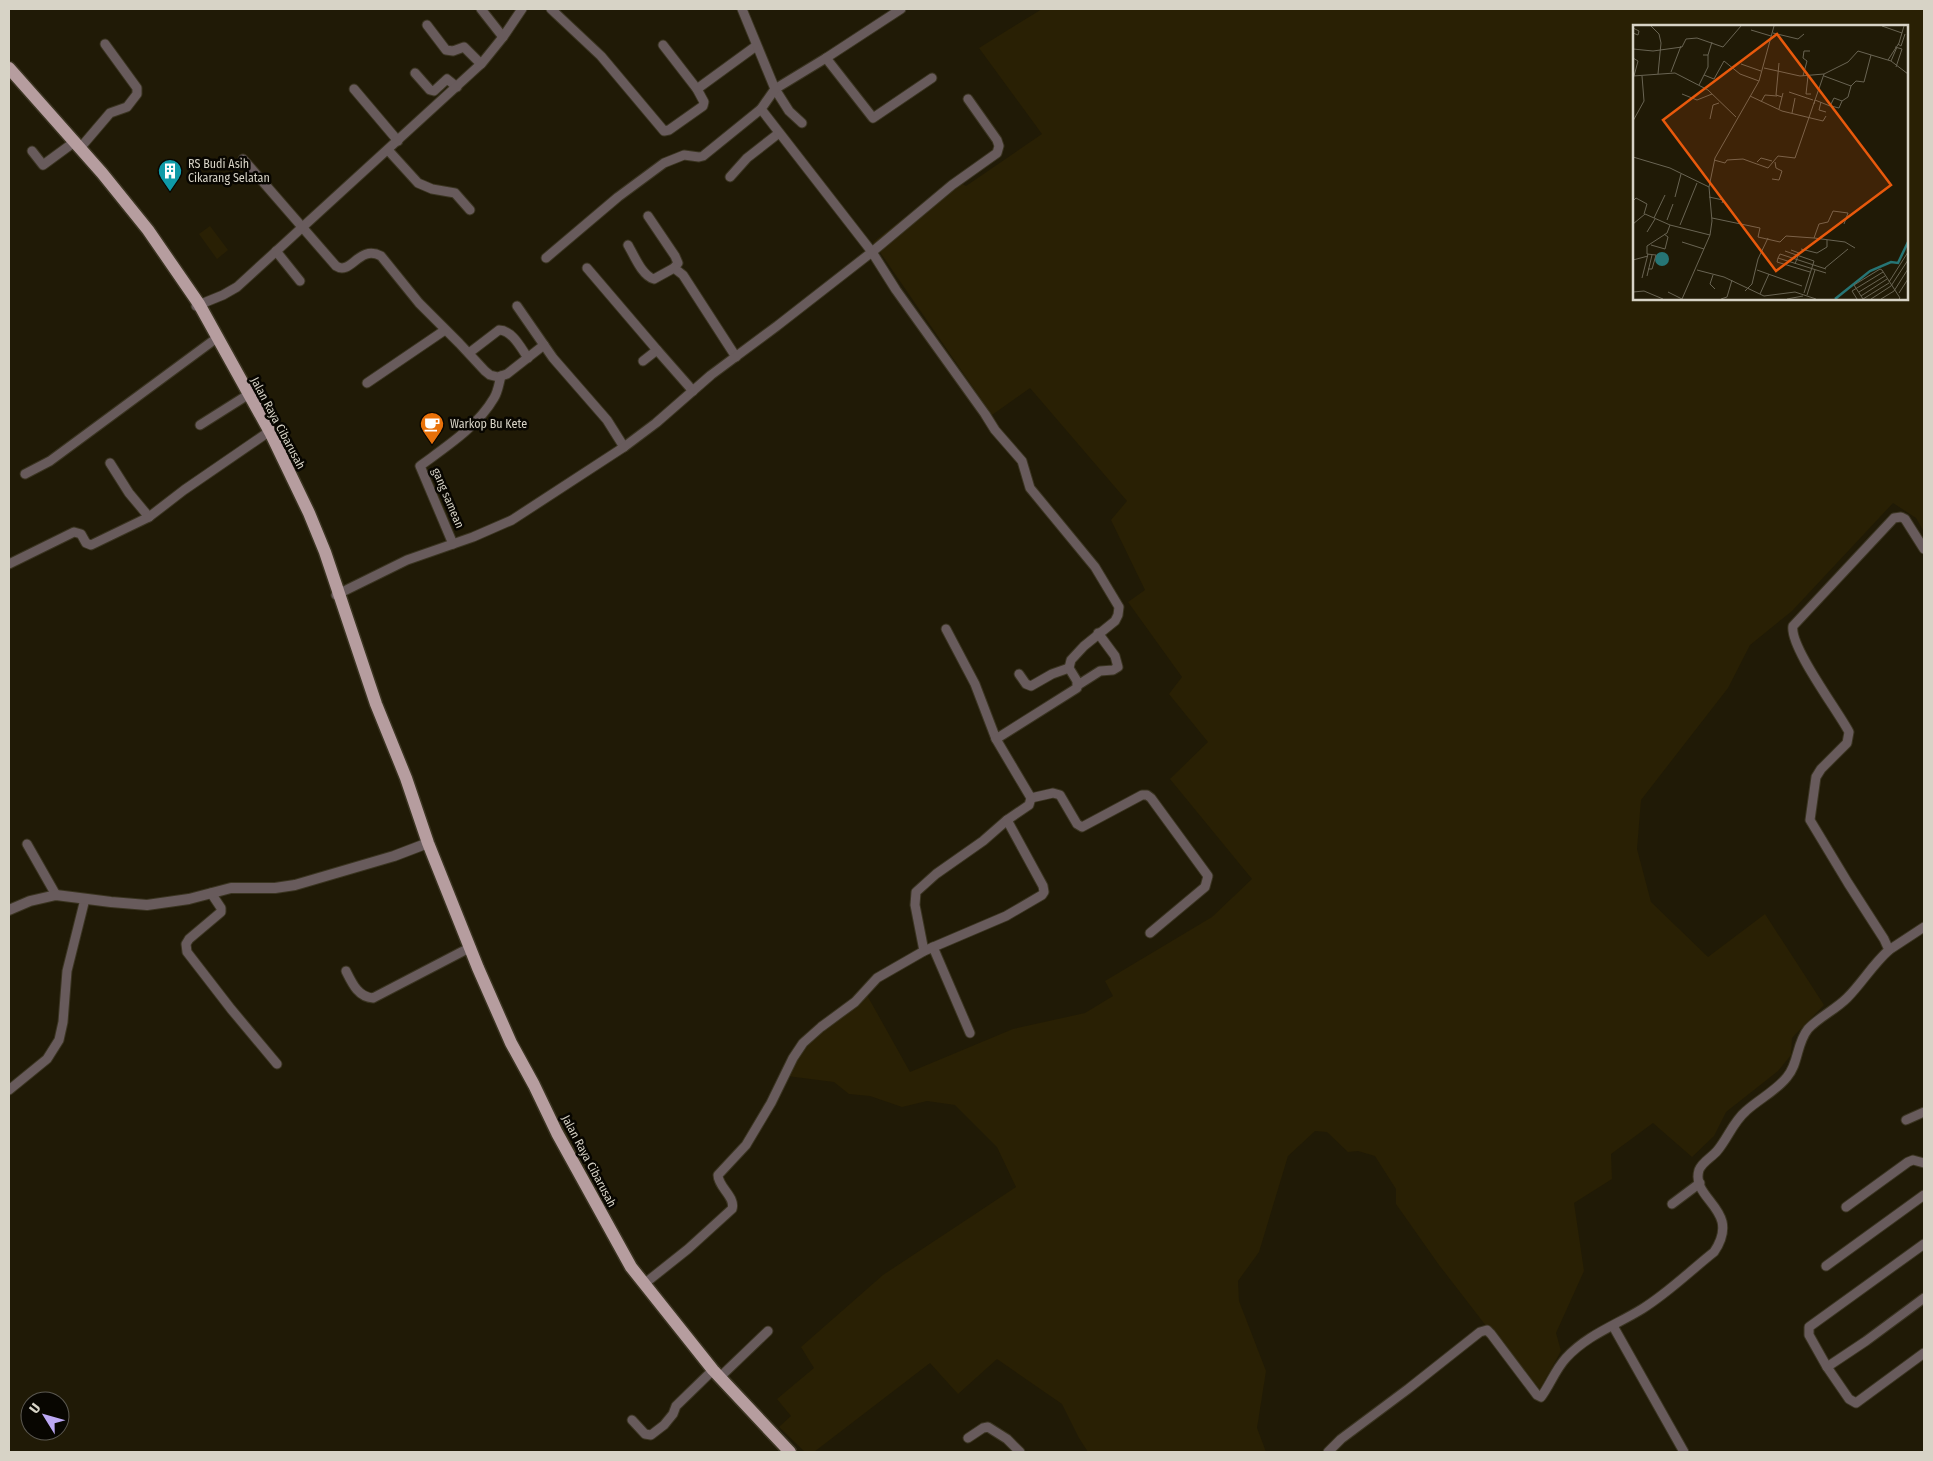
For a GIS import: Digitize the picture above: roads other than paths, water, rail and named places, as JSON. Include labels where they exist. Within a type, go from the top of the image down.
[{"type":"main road","name":"Jalan Raya Cibarusah","points":[[9,68],[148,230],[197,305],[270,432],[309,513],[376,704],[406,778],[428,843],[510,1043],[623,1255],[716,1373],[790,1452]]},
{"type":"main road","name":"Jalan Raya Cibarusah","points":[[9,72],[77,145]]},
{"type":"main road","name":"Jalan Raya Cibarusah","points":[[197,305],[214,340],[267,433],[306,515],[338,594]]},
{"type":"street","points":[[481,9],[504,37]]},
{"type":"street","points":[[197,305],[233,291],[304,228],[480,64],[504,37],[522,9]]},
{"type":"street","points":[[551,9],[601,56],[664,131],[669,130],[703,106],[704,102],[697,88],[663,45]]},
{"type":"street","points":[[742,9],[775,89],[790,111],[802,123]]},
{"type":"street","points":[[546,258],[618,197],[664,163],[684,155],[699,158],[704,156],[761,110],[775,89],[826,58],[886,13],[901,9]]},
{"type":"street","points":[[427,25],[446,50],[453,51],[464,47],[480,64]]},
{"type":"street","points":[[32,151],[43,164],[77,145],[110,113],[127,108],[137,94],[137,88],[105,44]]},
{"type":"street","points":[[697,88],[756,46]]},
{"type":"street","points":[[826,58],[873,118],[932,78]]},
{"type":"street","points":[[415,73],[430,90],[434,91],[447,79],[456,87]]},
{"type":"street","points":[[354,89],[398,141]]},
{"type":"street","points":[[338,594],[407,560],[473,537],[512,520],[624,447],[656,423],[736,356],[872,252],[952,184],[998,152],[999,144],[997,140],[968,100]]},
{"type":"street","points":[[761,110],[872,252],[896,290],[995,430],[1022,461],[1030,488],[1095,567],[1119,607],[1118,615],[1114,620],[1071,660],[1069,668],[1078,685]]},
{"type":"street","points":[[730,177],[747,158],[779,132]]},
{"type":"street","points":[[388,150],[418,183],[432,189],[455,193],[470,210]]},
{"type":"street","points":[[242,159],[340,269],[345,268],[367,252],[381,256],[419,304],[490,375],[498,377],[507,374],[544,345]]},
{"type":"street","points":[[628,245],[651,279],[674,268],[678,263],[648,216]]},
{"type":"street","points":[[276,251],[300,281]]},
{"type":"street","points":[[587,268],[692,391]]},
{"type":"street","points":[[674,268],[683,275],[736,356]]},
{"type":"street","points":[[517,306],[544,345],[607,420],[624,447]]},
{"type":"street","points":[[367,383],[445,330]]},
{"type":"street","points":[[469,353],[499,330],[504,330],[509,333],[528,358]]},
{"type":"street","points":[[25,474],[50,461],[214,340]]},
{"type":"street","points":[[643,361],[657,350]]},
{"type":"street","name":"gang samean","points":[[453,544],[420,466],[457,439],[480,416],[495,396],[501,376]]},
{"type":"street","points":[[200,425],[246,396]]},
{"type":"street","points":[[9,564],[74,532],[79,533],[86,543],[91,545],[149,517],[184,490],[267,433]]},
{"type":"street","points":[[110,463],[129,493],[149,517]]},
{"type":"street","points":[[1889,950],[1810,820],[1816,777],[1821,769],[1847,743],[1849,732],[1802,656],[1792,631],[1798,619],[1894,518],[1901,517],[1905,519],[1924,549]]},
{"type":"street","points":[[924,951],[915,905],[916,892],[936,874],[983,841],[1029,805],[1030,798],[996,739],[975,684],[946,629]]},
{"type":"street","points":[[996,739],[1074,691],[1078,685],[1100,671],[1114,670],[1118,667],[1115,656],[1098,634]]},
{"type":"street","points":[[1019,674],[1026,684],[1031,686],[1052,674],[1069,668]]},
{"type":"street","points":[[1030,798],[1053,793],[1060,795],[1076,824],[1084,827],[1142,796],[1147,795],[1151,798],[1208,876],[1205,887],[1150,933]]},
{"type":"street","points":[[644,1284],[688,1249],[732,1209],[732,1202],[718,1180],[718,1175],[746,1145],[803,1043],[855,1002],[884,973],[924,951],[1006,916],[1042,896],[1044,892],[1043,886],[1008,820]]},
{"type":"street","points":[[9,910],[30,901],[56,895],[148,905],[241,887],[275,888],[295,885],[394,856],[428,843]]},
{"type":"street","points":[[27,844],[56,895]]},
{"type":"street","points":[[211,893],[221,912],[189,939],[186,944],[187,952],[231,1009],[278,1064]]},
{"type":"street","points":[[9,1090],[47,1060],[59,1040],[63,1022],[67,971],[85,899]]},
{"type":"street","points":[[1328,1452],[1341,1439],[1480,1332],[1487,1330],[1541,1397],[1565,1359],[1582,1344],[1600,1331],[1613,1326],[1656,1300],[1714,1252],[1722,1235],[1723,1224],[1719,1212],[1707,1197],[1698,1178],[1700,1167],[1719,1149],[1737,1120],[1781,1084],[1792,1071],[1802,1039],[1808,1029],[1846,999],[1889,950],[1924,927]]},
{"type":"street","points":[[346,971],[359,992],[367,997],[374,998],[471,947]]},
{"type":"street","points":[[933,947],[970,1033]]},
{"type":"street","points":[[1906,1120],[1924,1112]]},
{"type":"street","points":[[1846,1206],[1908,1162],[1913,1160],[1924,1163]]},
{"type":"street","points":[[1672,1204],[1700,1182]]},
{"type":"street","points":[[1826,1266],[1924,1195]]},
{"type":"street","points":[[1924,1244],[1809,1327],[1809,1335],[1828,1367],[1849,1400],[1856,1402],[1924,1353]]},
{"type":"street","points":[[1828,1367],[1924,1298]]},
{"type":"street","points":[[1613,1326],[1652,1399],[1684,1452]]},
{"type":"street","points":[[632,1420],[645,1434],[651,1435],[674,1414],[676,1406],[768,1331]]},
{"type":"street","points":[[968,1438],[983,1428],[988,1428],[1007,1439],[1020,1452]]},
{"type":"place","name":"RS Budi Asih Cikarang Selatan","points":[[170,192]]},
{"type":"place","name":"Warkop Bu Kete","points":[[432,445]]}]
